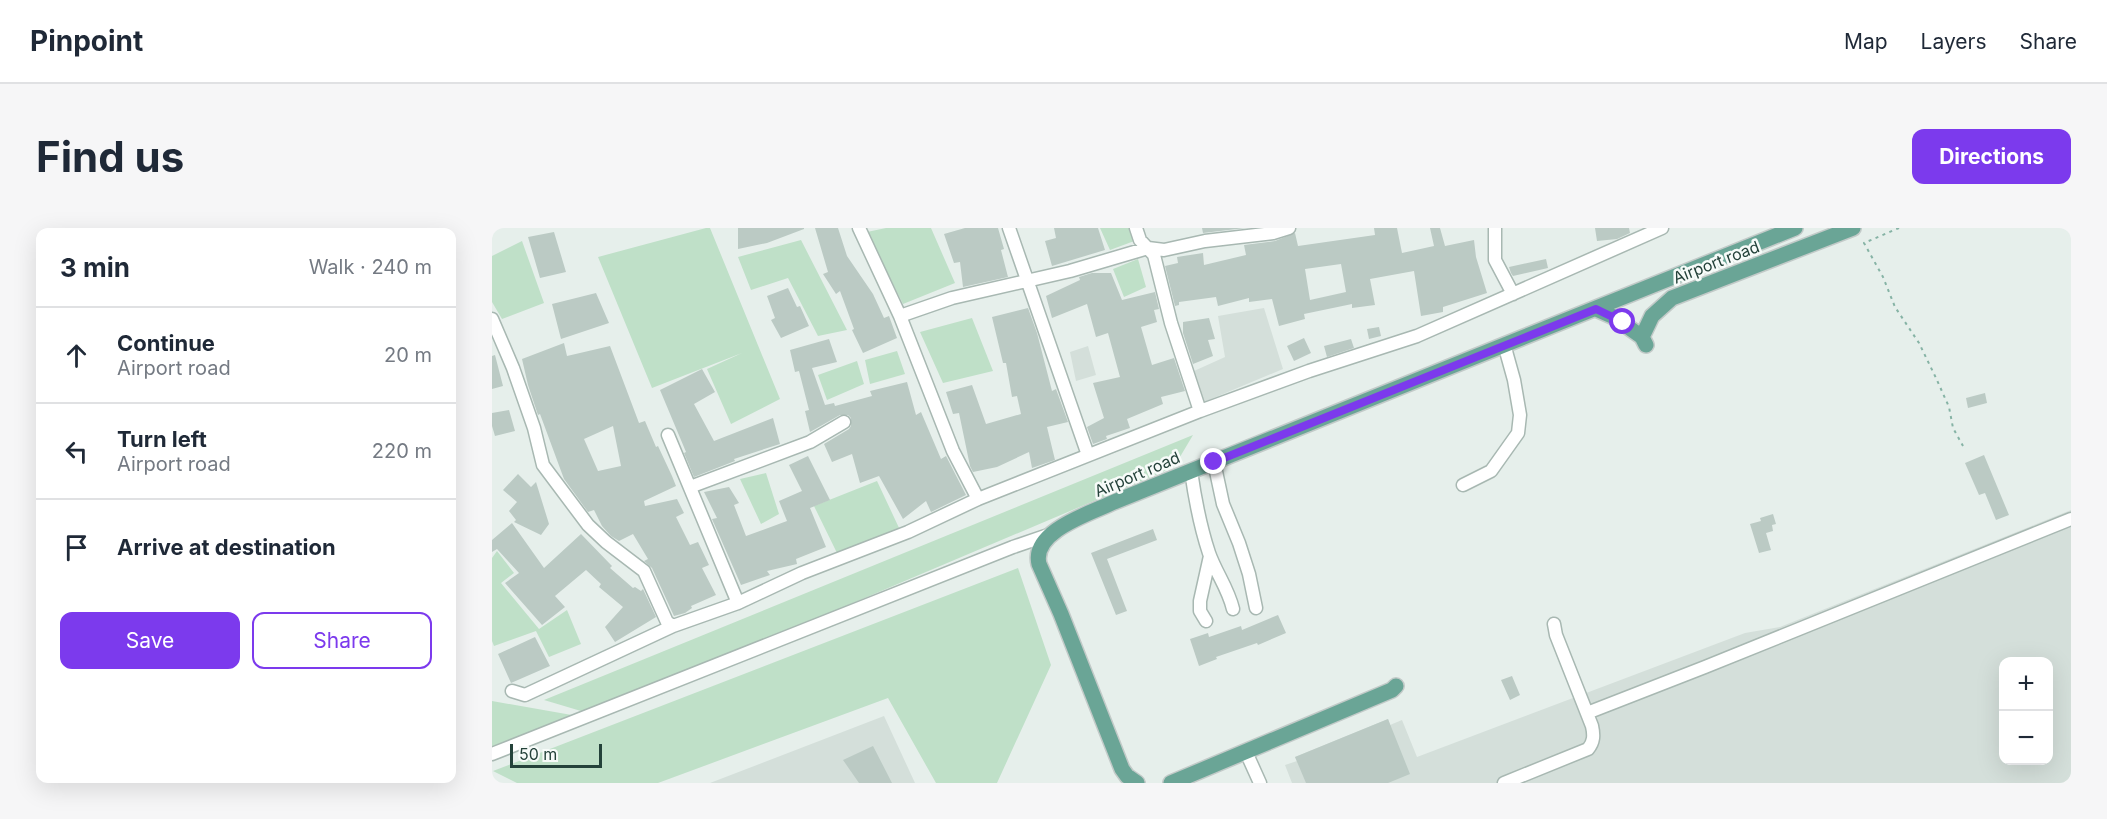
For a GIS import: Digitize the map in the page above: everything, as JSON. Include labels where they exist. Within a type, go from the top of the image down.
[{"type":"main road","name":"Airport road","points":[[1051,534],[1059,527],[1114,502],[1795,228]]},
{"type":"main road","name":"Airport road","points":[[1596,309],[1614,317],[1644,341],[1652,316],[1672,298],[1853,228]]},
{"type":"main road","points":[[1051,534],[1042,542],[1039,564],[1061,614],[1120,776],[1127,776],[1137,783]]},
{"type":"main road","points":[[1172,783],[1392,690],[1396,686]]},
{"type":"street","points":[[859,228],[900,316],[953,451],[978,499]]},
{"type":"street","points":[[1009,228],[1088,455]]},
{"type":"street","points":[[1136,228],[1140,240],[1154,255],[1171,323],[1200,411]]},
{"type":"street","points":[[900,316],[952,298],[1070,271],[1148,248],[1164,250],[1205,241],[1273,233],[1289,228]]},
{"type":"street","points":[[1495,228],[1495,260],[1513,294]]},
{"type":"street","points":[[512,691],[525,695],[673,626],[738,603],[802,573],[908,532],[978,499],[1200,411],[1309,371],[1417,336],[1642,233],[1662,228]]},
{"type":"street","points":[[492,319],[513,368],[534,428],[543,465],[588,525],[644,571],[667,622],[673,626]]},
{"type":"street","points":[[1463,485],[1491,471],[1518,433],[1518,406],[1514,380],[1504,344]]},
{"type":"street","points":[[690,487],[810,442],[844,422]]},
{"type":"street","points":[[668,435],[738,603]]},
{"type":"street","points":[[1214,462],[1223,504],[1249,574],[1256,608]]},
{"type":"street","points":[[1191,471],[1198,518],[1210,556],[1230,593],[1233,609]]},
{"type":"street","points":[[1587,713],[2071,519]]},
{"type":"street","points":[[492,754],[1013,547],[1051,534]]},
{"type":"street","points":[[1013,547],[1033,556],[1039,564]]},
{"type":"street","points":[[1206,621],[1200,611],[1200,601],[1210,556]]},
{"type":"street","points":[[1504,783],[1588,749],[1592,744],[1594,734],[1556,635],[1554,624]]},
{"type":"street","points":[[1246,752],[1260,783]]},
{"type":"path","points":[[1899,228],[1864,243],[1883,277],[1895,307],[1919,343],[1949,406],[1953,428],[1963,446]]},
{"type":"shaded area","points":[[1264,308],[1283,369],[1204,402],[1194,371],[1225,357],[1218,316]]},
{"type":"shaded area","points":[[1088,346],[1096,375],[1076,381],[1070,352]]},
{"type":"shaded area","points":[[2071,510],[2071,783],[1292,783],[1285,765],[1297,761],[1295,757],[1388,719],[1390,725],[1402,720],[1417,757],[1745,633],[1780,627]]},
{"type":"shaded area","points":[[884,716],[915,783],[710,783]]},
{"type":"green space","points":[[710,228],[780,399],[731,424],[707,369],[742,353],[652,388],[598,257]]},
{"type":"green space","points":[[886,228],[931,228],[955,283],[903,304],[867,232]]},
{"type":"green space","points":[[1100,228],[1134,228],[1137,240],[1110,250]]},
{"type":"green space","points":[[801,240],[847,330],[818,336],[788,278],[751,290],[738,257]]},
{"type":"green space","points":[[522,241],[544,303],[502,319],[492,302],[492,256]]},
{"type":"green space","points":[[1138,259],[1146,287],[1124,297],[1113,269]]},
{"type":"green space","points":[[972,318],[993,371],[943,383],[920,332]]},
{"type":"green space","points":[[897,351],[905,374],[870,384],[865,360]]},
{"type":"green space","points":[[857,361],[864,384],[827,400],[818,375]]},
{"type":"green space","points":[[1193,435],[1174,467],[591,714],[544,700]]},
{"type":"green space","points":[[766,473],[779,514],[761,524],[740,479]]},
{"type":"green space","points":[[877,481],[900,530],[837,553],[814,506]]},
{"type":"green space","points":[[497,551],[514,573],[501,583],[539,629],[567,610],[581,644],[549,657],[536,631],[494,646],[492,641],[492,558]]},
{"type":"green space","points":[[1018,568],[1051,665],[997,783],[936,783],[888,698],[658,783],[517,783],[493,771]]},
{"type":"green space","points":[[492,701],[583,717],[492,747]]},
{"type":"building","points":[[738,228],[804,229],[767,243],[738,249]]},
{"type":"building","points":[[815,228],[838,228],[847,256],[873,294],[884,318],[889,316],[897,338],[863,353],[852,330],[854,329],[840,291],[836,294],[823,274],[828,272]]},
{"type":"building","points":[[965,228],[998,228],[1008,277],[963,287],[960,262],[954,263],[944,234]]},
{"type":"building","points":[[1054,228],[1098,228],[1105,250],[1052,266],[1045,241],[1056,238]]},
{"type":"building","points":[[1202,228],[1245,228],[1203,233]]},
{"type":"building","points":[[1374,228],[1397,228],[1402,253],[1434,246],[1430,228],[1440,228],[1445,246],[1474,240],[1476,257],[1487,293],[1443,307],[1443,312],[1421,316],[1414,271],[1370,279],[1375,305],[1352,308],[1352,304],[1304,314],[1305,319],[1279,326],[1272,299],[1249,302],[1249,298],[1218,306],[1216,297],[1179,302],[1179,305],[1175,306],[1165,266],[1178,263],[1177,257],[1203,253],[1204,265],[1246,255],[1244,245],[1275,241],[1295,233],[1298,246],[1375,235]],"holes":[[[1341,264],[1346,292],[1310,300],[1305,269]]]},
{"type":"building","points":[[1595,228],[1629,228],[1630,233],[1617,239],[1597,241]]},
{"type":"building","points":[[554,232],[566,272],[540,278],[528,237]]},
{"type":"building","points":[[1546,259],[1548,268],[1513,276],[1509,267]]},
{"type":"building","points":[[1092,273],[1111,273],[1122,300],[1155,292],[1159,309],[1154,310],[1157,322],[1141,327],[1152,365],[1174,358],[1185,391],[1161,397],[1163,404],[1127,419],[1130,428],[1106,436],[1107,439],[1093,444],[1087,427],[1104,418],[1093,383],[1120,377],[1108,333],[1096,337],[1087,304],[1052,318],[1046,296],[1080,280],[1079,277]]},
{"type":"building","points":[[788,288],[809,326],[781,338],[771,320],[775,318],[767,296]]},
{"type":"building","points":[[596,293],[609,323],[561,339],[552,304]]},
{"type":"building","points":[[1028,308],[1052,391],[1056,389],[1068,422],[1047,427],[1055,460],[1032,468],[1029,452],[997,467],[973,472],[959,413],[953,414],[946,392],[972,385],[986,424],[1021,414],[1017,396],[1012,397],[1006,363],[1003,363],[992,317]]},
{"type":"building","points":[[1209,318],[1215,339],[1208,340],[1213,356],[1193,364],[1183,333],[1183,322]]},
{"type":"building","points":[[1379,327],[1381,336],[1369,339],[1367,329]]},
{"type":"building","points":[[1304,338],[1311,353],[1294,361],[1287,346]]},
{"type":"building","points":[[829,339],[837,362],[812,368],[825,405],[834,403],[835,406],[872,396],[870,391],[907,382],[916,415],[921,412],[941,459],[946,456],[966,495],[931,512],[926,501],[903,519],[879,476],[860,483],[852,454],[832,462],[824,444],[849,429],[851,418],[848,415],[840,415],[810,432],[805,411],[809,410],[799,371],[795,372],[790,350]]},
{"type":"building","points":[[1351,339],[1354,348],[1327,357],[1324,346]]},
{"type":"building","points":[[564,343],[567,356],[610,346],[639,423],[645,421],[676,486],[644,501],[645,506],[677,499],[684,513],[676,517],[690,545],[698,542],[709,565],[702,568],[716,595],[691,606],[692,608],[685,613],[674,616],[652,568],[644,561],[648,559],[633,534],[619,541],[602,526],[594,510],[588,512],[564,479],[540,414],[538,415],[522,359]],"holes":[[[613,426],[621,466],[598,471],[584,439]]]},
{"type":"building","points":[[495,355],[503,386],[492,389],[492,356]]},
{"type":"building","points":[[702,369],[715,392],[694,404],[714,441],[773,418],[780,444],[734,459],[735,461],[694,477],[660,390]]},
{"type":"building","points":[[1985,393],[1987,403],[1968,408],[1966,398]]},
{"type":"building","points":[[509,410],[515,431],[495,436],[492,413]]},
{"type":"building","points":[[1984,455],[2009,515],[1996,520],[1985,493],[1979,495],[1965,463]]},
{"type":"building","points":[[808,456],[830,500],[810,508],[826,547],[796,559],[797,564],[767,571],[770,575],[741,585],[712,519],[717,518],[704,492],[729,487],[739,503],[734,505],[746,536],[787,521],[779,501],[802,491],[789,465]]},
{"type":"building","points":[[518,474],[531,487],[536,482],[549,524],[541,535],[514,522],[516,520],[509,511],[517,502],[503,490]]},
{"type":"building","points":[[1773,514],[1776,524],[1772,525],[1773,531],[1766,533],[1771,550],[1759,553],[1750,524]]},
{"type":"building","points":[[512,523],[544,568],[581,534],[612,566],[610,568],[633,588],[641,591],[643,589],[656,617],[615,642],[605,627],[623,607],[599,587],[601,584],[586,570],[555,596],[565,607],[542,625],[505,583],[519,573],[497,549],[492,552],[492,540]]},
{"type":"building","points":[[1153,529],[1157,540],[1107,559],[1127,611],[1116,615],[1091,553]]},
{"type":"building","points":[[1278,615],[1286,633],[1258,645],[1257,643],[1216,657],[1217,659],[1199,666],[1190,639],[1208,633],[1209,637],[1241,626],[1242,630]]},
{"type":"building","points":[[535,637],[550,666],[511,683],[498,654]]},
{"type":"building","points":[[1512,676],[1520,695],[1510,700],[1501,680]]},
{"type":"building","points":[[1388,719],[1410,774],[1388,783],[1306,783],[1295,757]]},
{"type":"building","points":[[873,746],[892,783],[859,783],[843,760]]},
{"type":"route","points":[[1214,462],[1596,309],[1623,322]]}]
